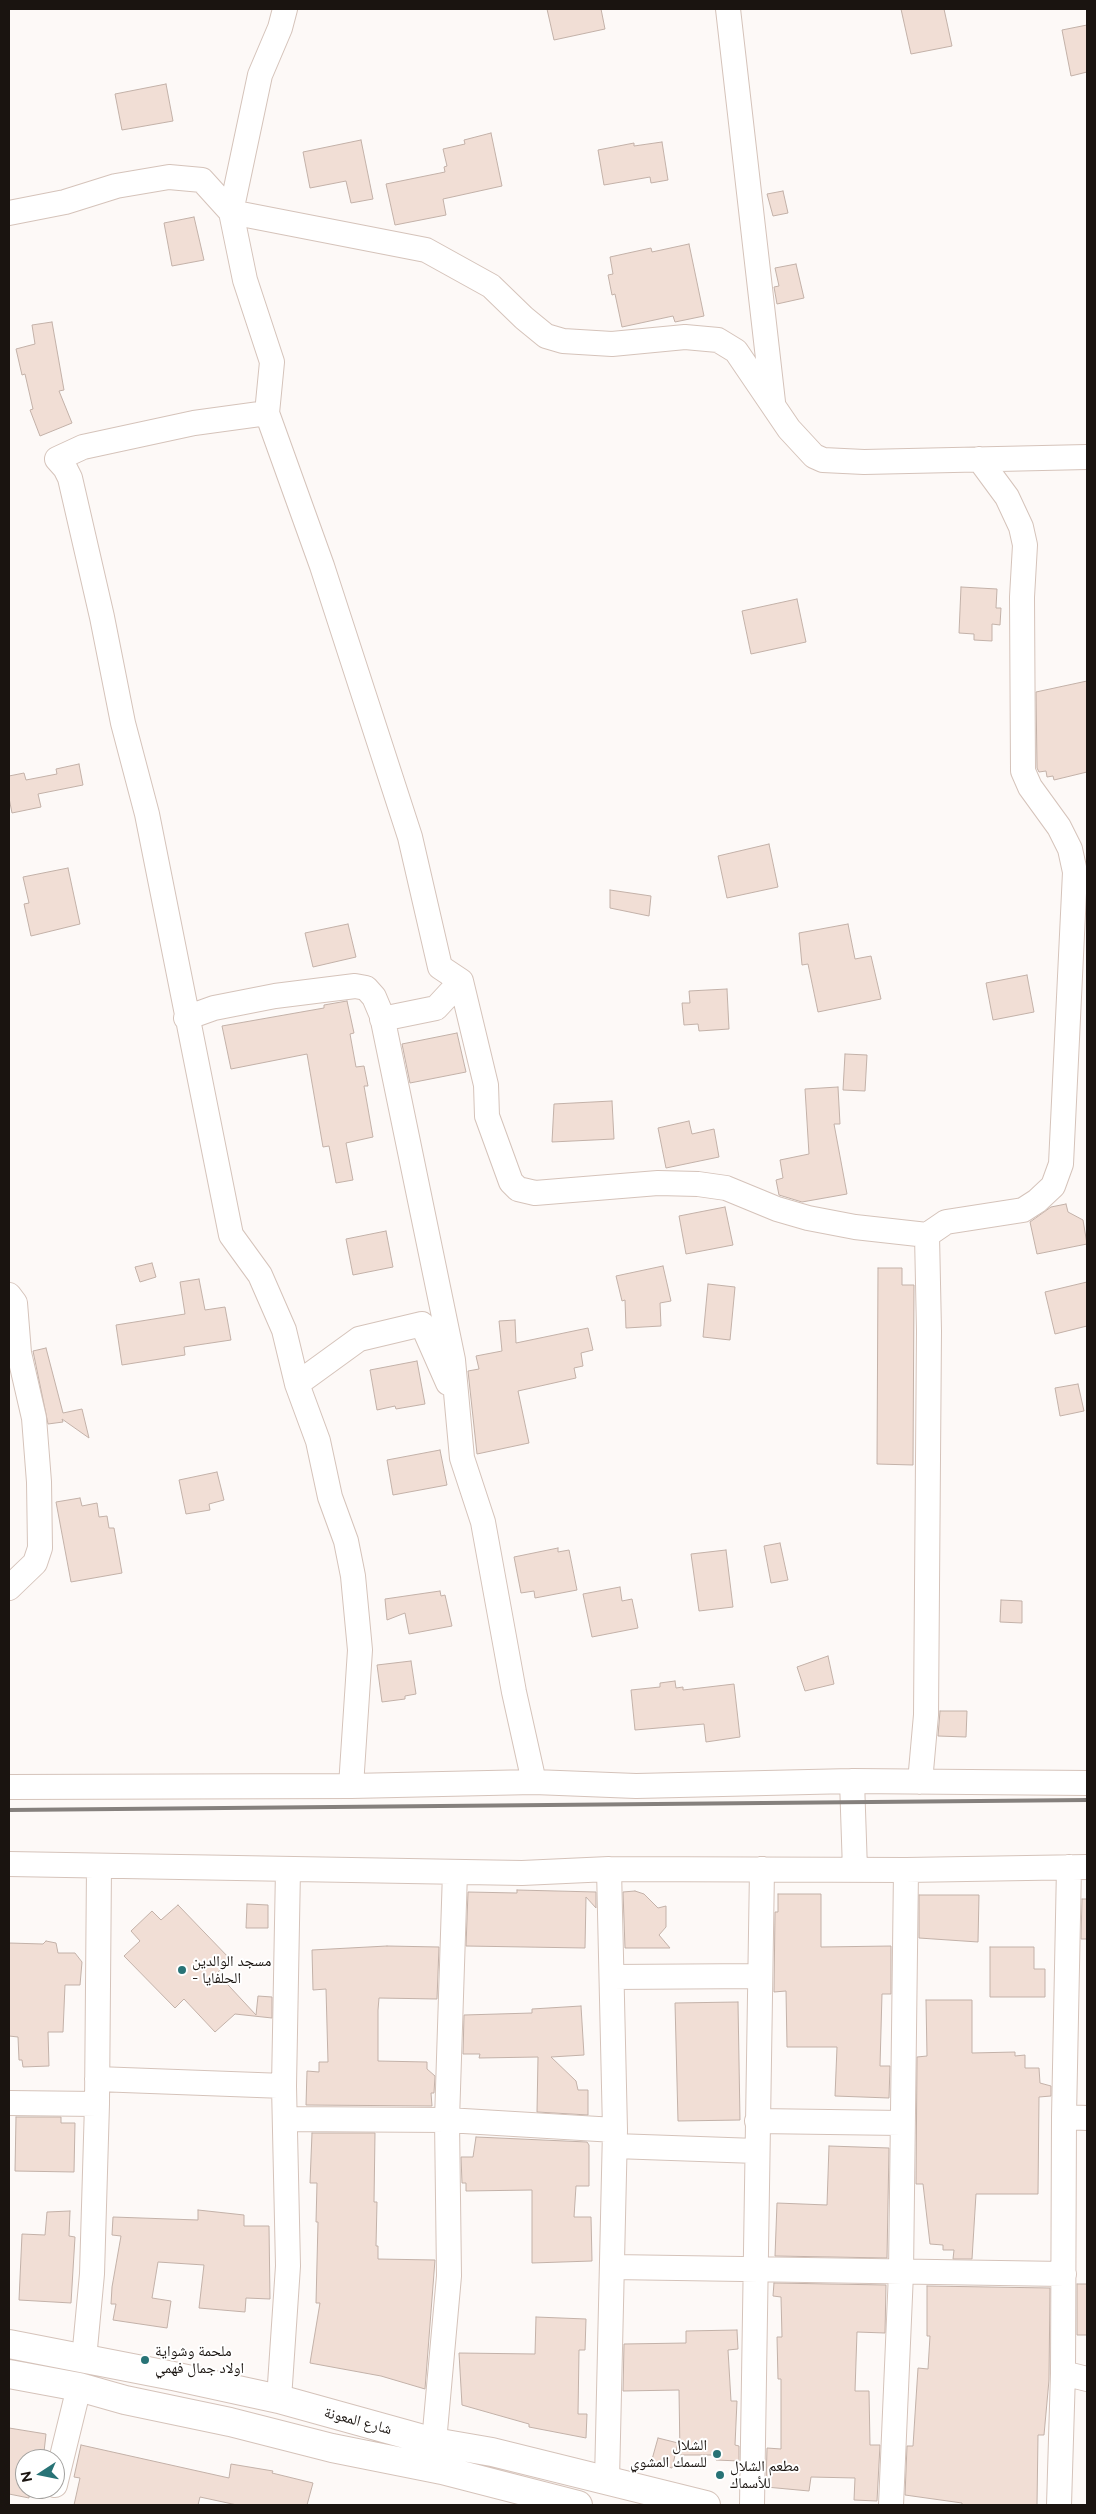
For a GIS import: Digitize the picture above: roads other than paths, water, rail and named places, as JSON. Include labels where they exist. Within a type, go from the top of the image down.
[{"type":"highway","name":"شارع المعونة","points":[[9,2344],[279,2399],[434,2442],[492,2452],[706,2505]]},
{"type":"highway","name":"شارع المعونة","points":[[9,2374],[79,2387],[125,2400],[230,2422],[332,2448],[442,2470],[561,2503]]},
{"type":"street","points":[[285,9],[280,28],[260,75],[232,212],[245,280],[272,362],[267,413],[322,566],[410,837],[440,967],[461,981],[486,1085],[487,1116],[511,1182],[518,1190],[535,1193],[658,1183],[698,1184],[726,1188],[777,1209],[808,1218],[855,1227],[927,1235]]},
{"type":"street","points":[[728,9],[774,407]]},
{"type":"street","points":[[9,213],[65,202],[116,186],[170,177],[202,180],[232,212],[426,250],[491,286],[546,336],[563,341],[612,344],[685,337],[718,340],[736,351],[789,429],[814,456],[824,460],[864,462],[1087,456]]},
{"type":"street","points":[[267,413],[194,423],[83,447],[56,459],[65,468],[70,478],[123,723],[147,814],[186,1018],[231,1235],[260,1274],[284,1330],[297,1384],[318,1441],[330,1497],[346,1541],[353,1576],[360,1650],[351,1786]]},
{"type":"street","points":[[920,1782],[926,1687],[929,1331],[927,1235],[936,1226],[946,1222],[1023,1210],[1037,1201],[1053,1186],[1061,1164],[1081,872],[1059,827],[1030,787],[1023,771],[1022,597],[1025,545],[1021,527],[1007,497],[979,459]]},
{"type":"street","points":[[382,1019],[436,1008],[461,981]]},
{"type":"street","points":[[186,1018],[214,1008],[275,996],[355,986],[366,988],[374,997],[382,1019],[453,1360],[462,1458],[483,1522],[514,1692],[534,1782]]},
{"type":"street","points":[[9,1295],[15,1303],[18,1353],[34,1418],[39,1482],[40,1548],[35,1563],[9,1588]]},
{"type":"street","points":[[297,1384],[359,1339],[422,1324],[458,1407]]},
{"type":"street","points":[[852,1781],[855,1870]]},
{"type":"street","points":[[9,1787],[351,1786],[534,1782],[636,1786],[852,1781],[1087,1783]]},
{"type":"street","points":[[9,1864],[522,1873],[609,1869],[906,1870],[1078,1867],[1076,2117],[1064,2274],[1059,2505]]},
{"type":"street","points":[[84,2359],[92,2274],[97,2104],[99,1867]]},
{"type":"street","points":[[279,2399],[288,2266],[284,2086],[288,1869]]},
{"type":"street","points":[[607,2480],[615,2138],[609,1869]]},
{"type":"street","points":[[752,2505],[754,2270],[762,1869]]},
{"type":"street","points":[[891,2505],[901,2273],[901,2123],[906,1870]]},
{"type":"street","points":[[434,2442],[449,2276],[447,2120],[455,1872]]},
{"type":"street","points":[[612,1977],[760,1976]]},
{"type":"street","points":[[97,2079],[284,2086]]},
{"type":"street","points":[[9,2103],[97,2104]]},
{"type":"street","points":[[286,2119],[447,2120],[756,2151]]},
{"type":"street","points":[[757,2121],[901,2123]]},
{"type":"street","points":[[613,2268],[1064,2274]]},
{"type":"street","points":[[1063,2373],[1087,2379]]},
{"type":"street","points":[[64,2449],[79,2387]]},
{"type":"railway","points":[[9,1810],[1087,1800]]},
{"type":"place","name":"مسجد الوالدين - الحلفايا","points":[[182,1970]]},
{"type":"place","name":"ملحمة وشواية اولاد جمال فهمي","points":[[145,2360]]},
{"type":"place","name":"الشلال للسمك المشوي","points":[[717,2454]]},
{"type":"place","name":"مطعم الشلال للأسماك","points":[[720,2475]]}]
